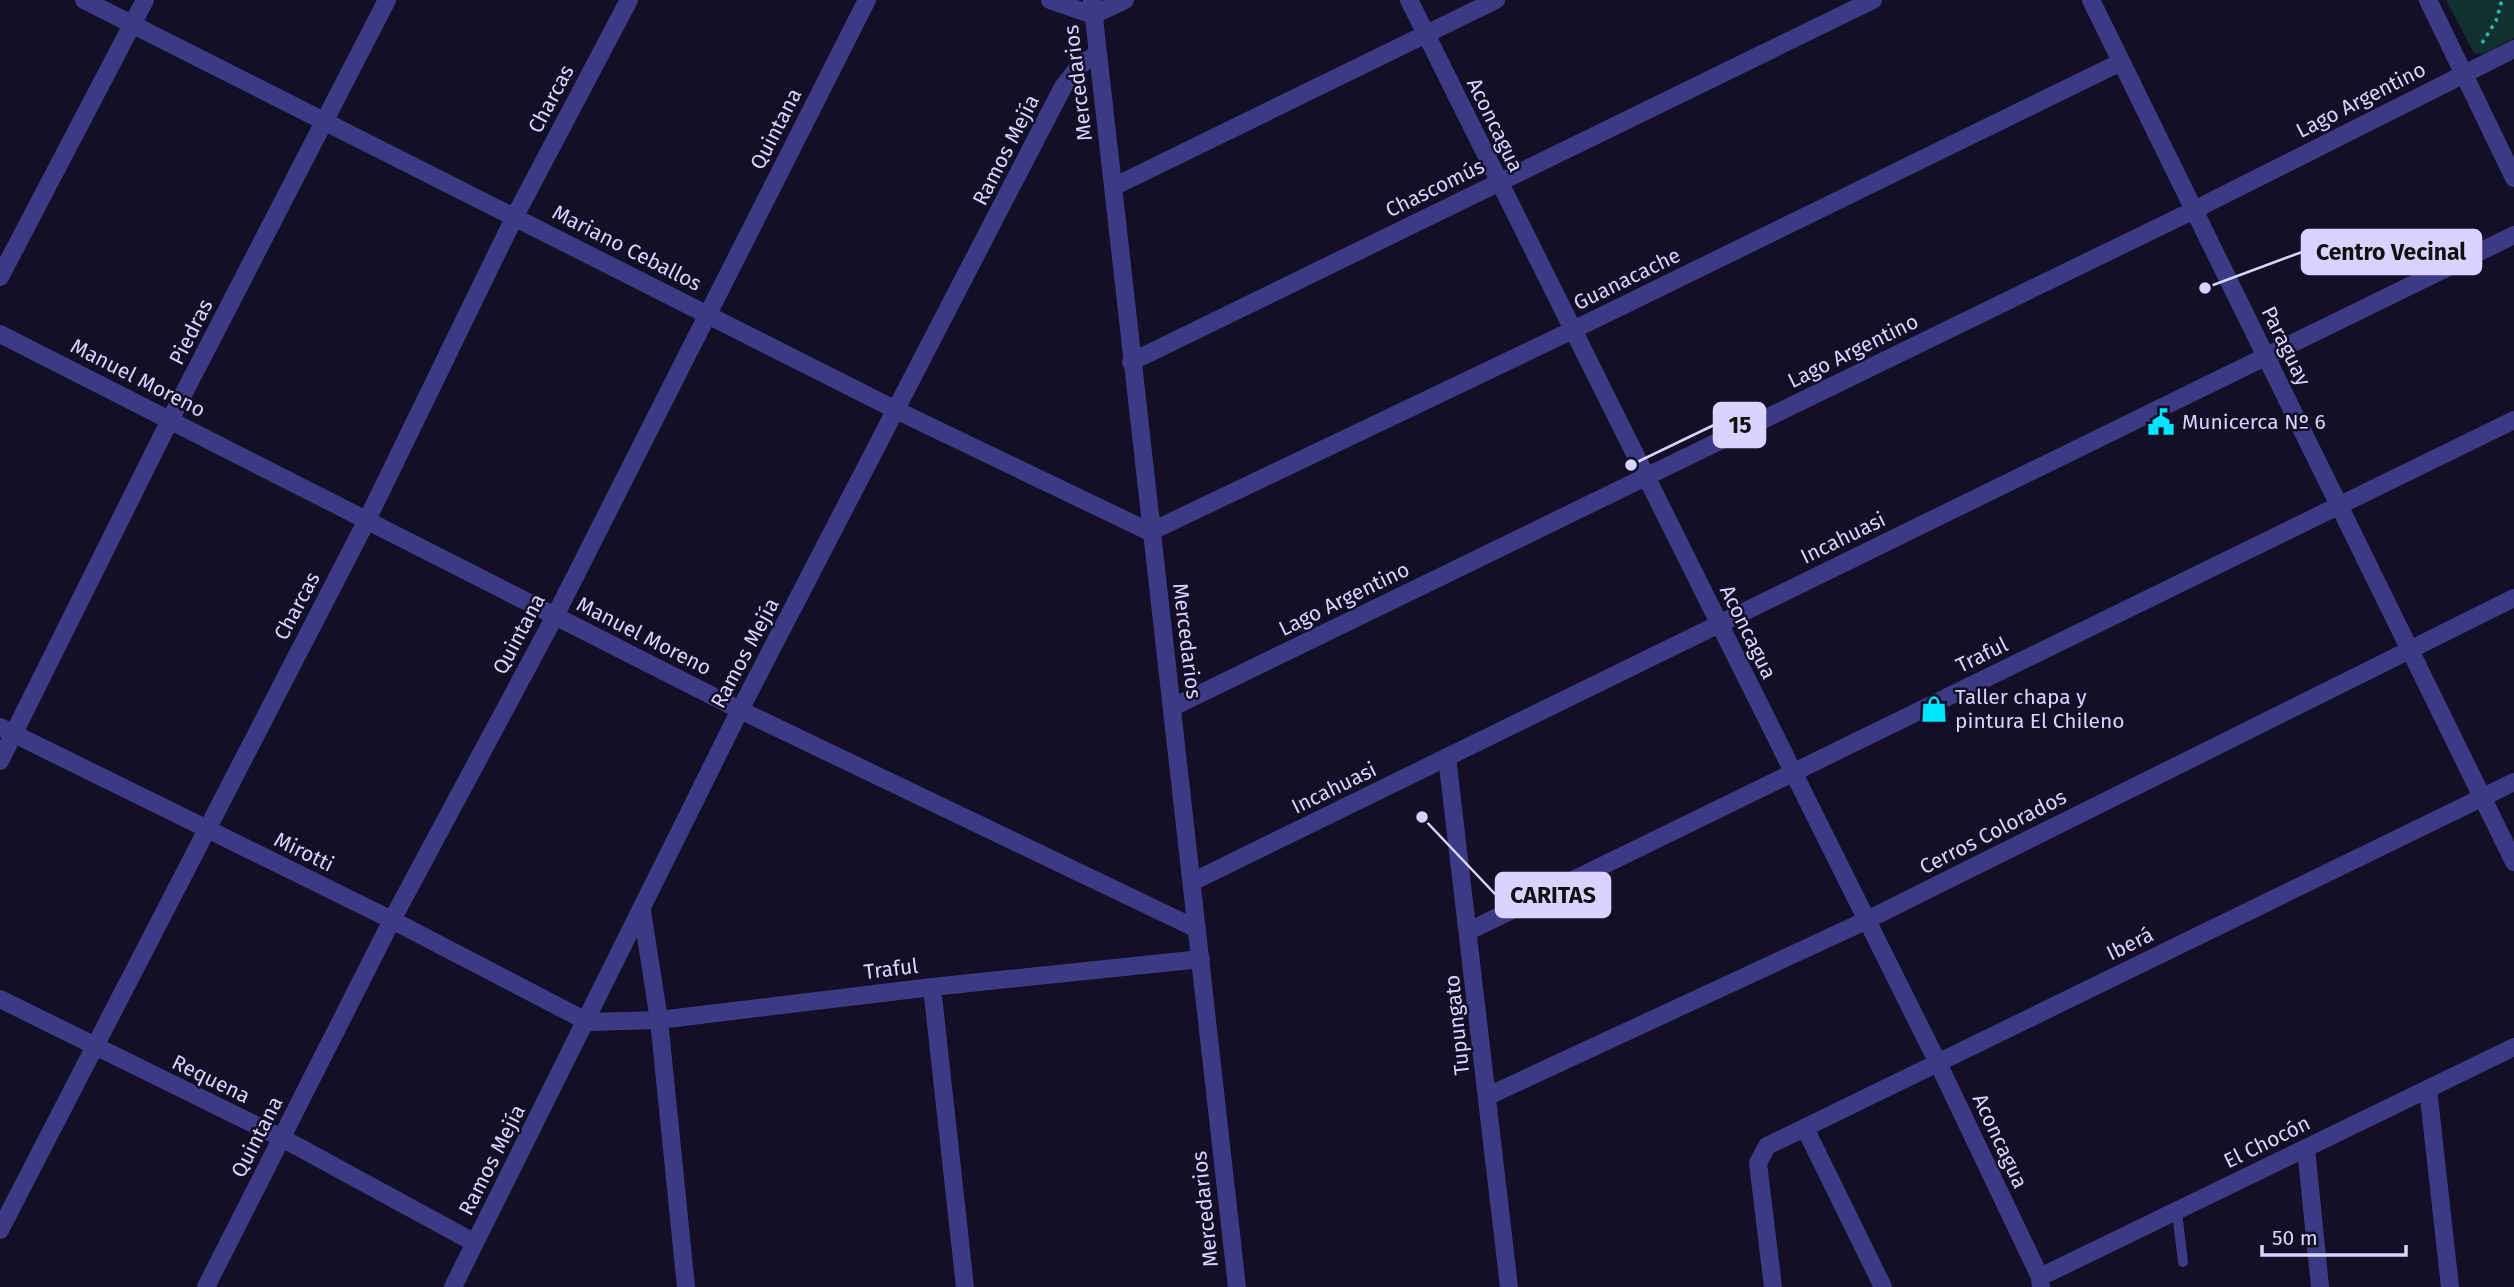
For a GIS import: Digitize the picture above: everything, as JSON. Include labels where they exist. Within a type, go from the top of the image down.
[{"type":"street","name":"Mariano Ceballos","points":[[84,0],[898,411],[1150,532]]},
{"type":"street","points":[[0,277],[145,0]]},
{"type":"street","name":"Piedras","points":[[0,761],[7,730],[387,0]]},
{"type":"street","name":"Charcas","points":[[0,1230],[367,520],[515,216],[629,0]]},
{"type":"street","name":"Quintana","points":[[206,1287],[392,920],[555,616],[867,0]]},
{"type":"street","points":[[1050,0],[1093,8],[1125,0]]},
{"type":"street","name":"Aconcagua","points":[[1409,0],[1938,1063],[2040,1282]]},
{"type":"street","points":[[1113,187],[1496,0]]},
{"type":"street","name":"Chascomús","points":[[1131,362],[1872,0]]},
{"type":"street","name":"Paraguay","points":[[2091,0],[2514,862]]},
{"type":"street","points":[[2428,0],[2514,178]]},
{"type":"street","name":"Mercedarios","points":[[1093,8],[1237,1287]]},
{"type":"street","name":"Lago Argentino","points":[[1172,707],[2194,210],[2514,49]]},
{"type":"street","name":"Ramos Mejía","points":[[453,1287],[740,710],[898,411],[1063,87],[1081,64],[1098,54]]},
{"type":"street","name":"Guanacache","points":[[1150,532],[1573,330],[2121,62]]},
{"type":"street","name":"Incahuasi","points":[[1192,882],[2514,235]]},
{"type":"street","name":"Manuel Moreno","points":[[0,334],[740,710],[1198,929]]},
{"type":"street","name":"Traful","points":[[1469,931],[2514,420]]},
{"type":"street","name":"Cerros Colorados","points":[[1488,1096],[1866,921],[2514,598]]},
{"type":"street","name":"Mirotti","points":[[7,730],[392,920],[587,1022]]},
{"type":"street","name":"Tupungato","points":[[1447,757],[1509,1287]]},
{"type":"street","name":"Iberá","points":[[1773,1287],[1758,1163],[1767,1146],[2514,782]]},
{"type":"street","points":[[642,911],[659,1020],[686,1287]]},
{"type":"street","name":"Traful","points":[[587,1022],[659,1020],[932,987],[1200,960]]},
{"type":"street","points":[[932,987],[965,1287]]},
{"type":"street","name":"Requena","points":[[0,999],[282,1139],[475,1243]]},
{"type":"street","name":"El Chocón","points":[[2040,1282],[2176,1212],[2514,1047]]},
{"type":"street","points":[[2428,1089],[2450,1287]]},
{"type":"street","points":[[1805,1128],[1883,1287]]},
{"type":"street","points":[[2306,1148],[2319,1287]]},
{"type":"lane","points":[[2176,1212],[2183,1262]]},
{"type":"path","points":[[2480,46],[2496,21],[2502,0]]},
{"type":"green space","points":[[2446,0],[2514,0],[2514,38],[2483,54],[2474,53]]},
{"type":"place","name":"Centro Vecinal","points":[[2205,288]]},
{"type":"place","name":"Municerca Nº 6","points":[[2161,422]]},
{"type":"place","name":"15","points":[[1631,465]]},
{"type":"place","name":"Taller chapa y pintura El Chileno","points":[[1934,709]]},
{"type":"place","name":"CARITAS","points":[[1422,817]]}]
